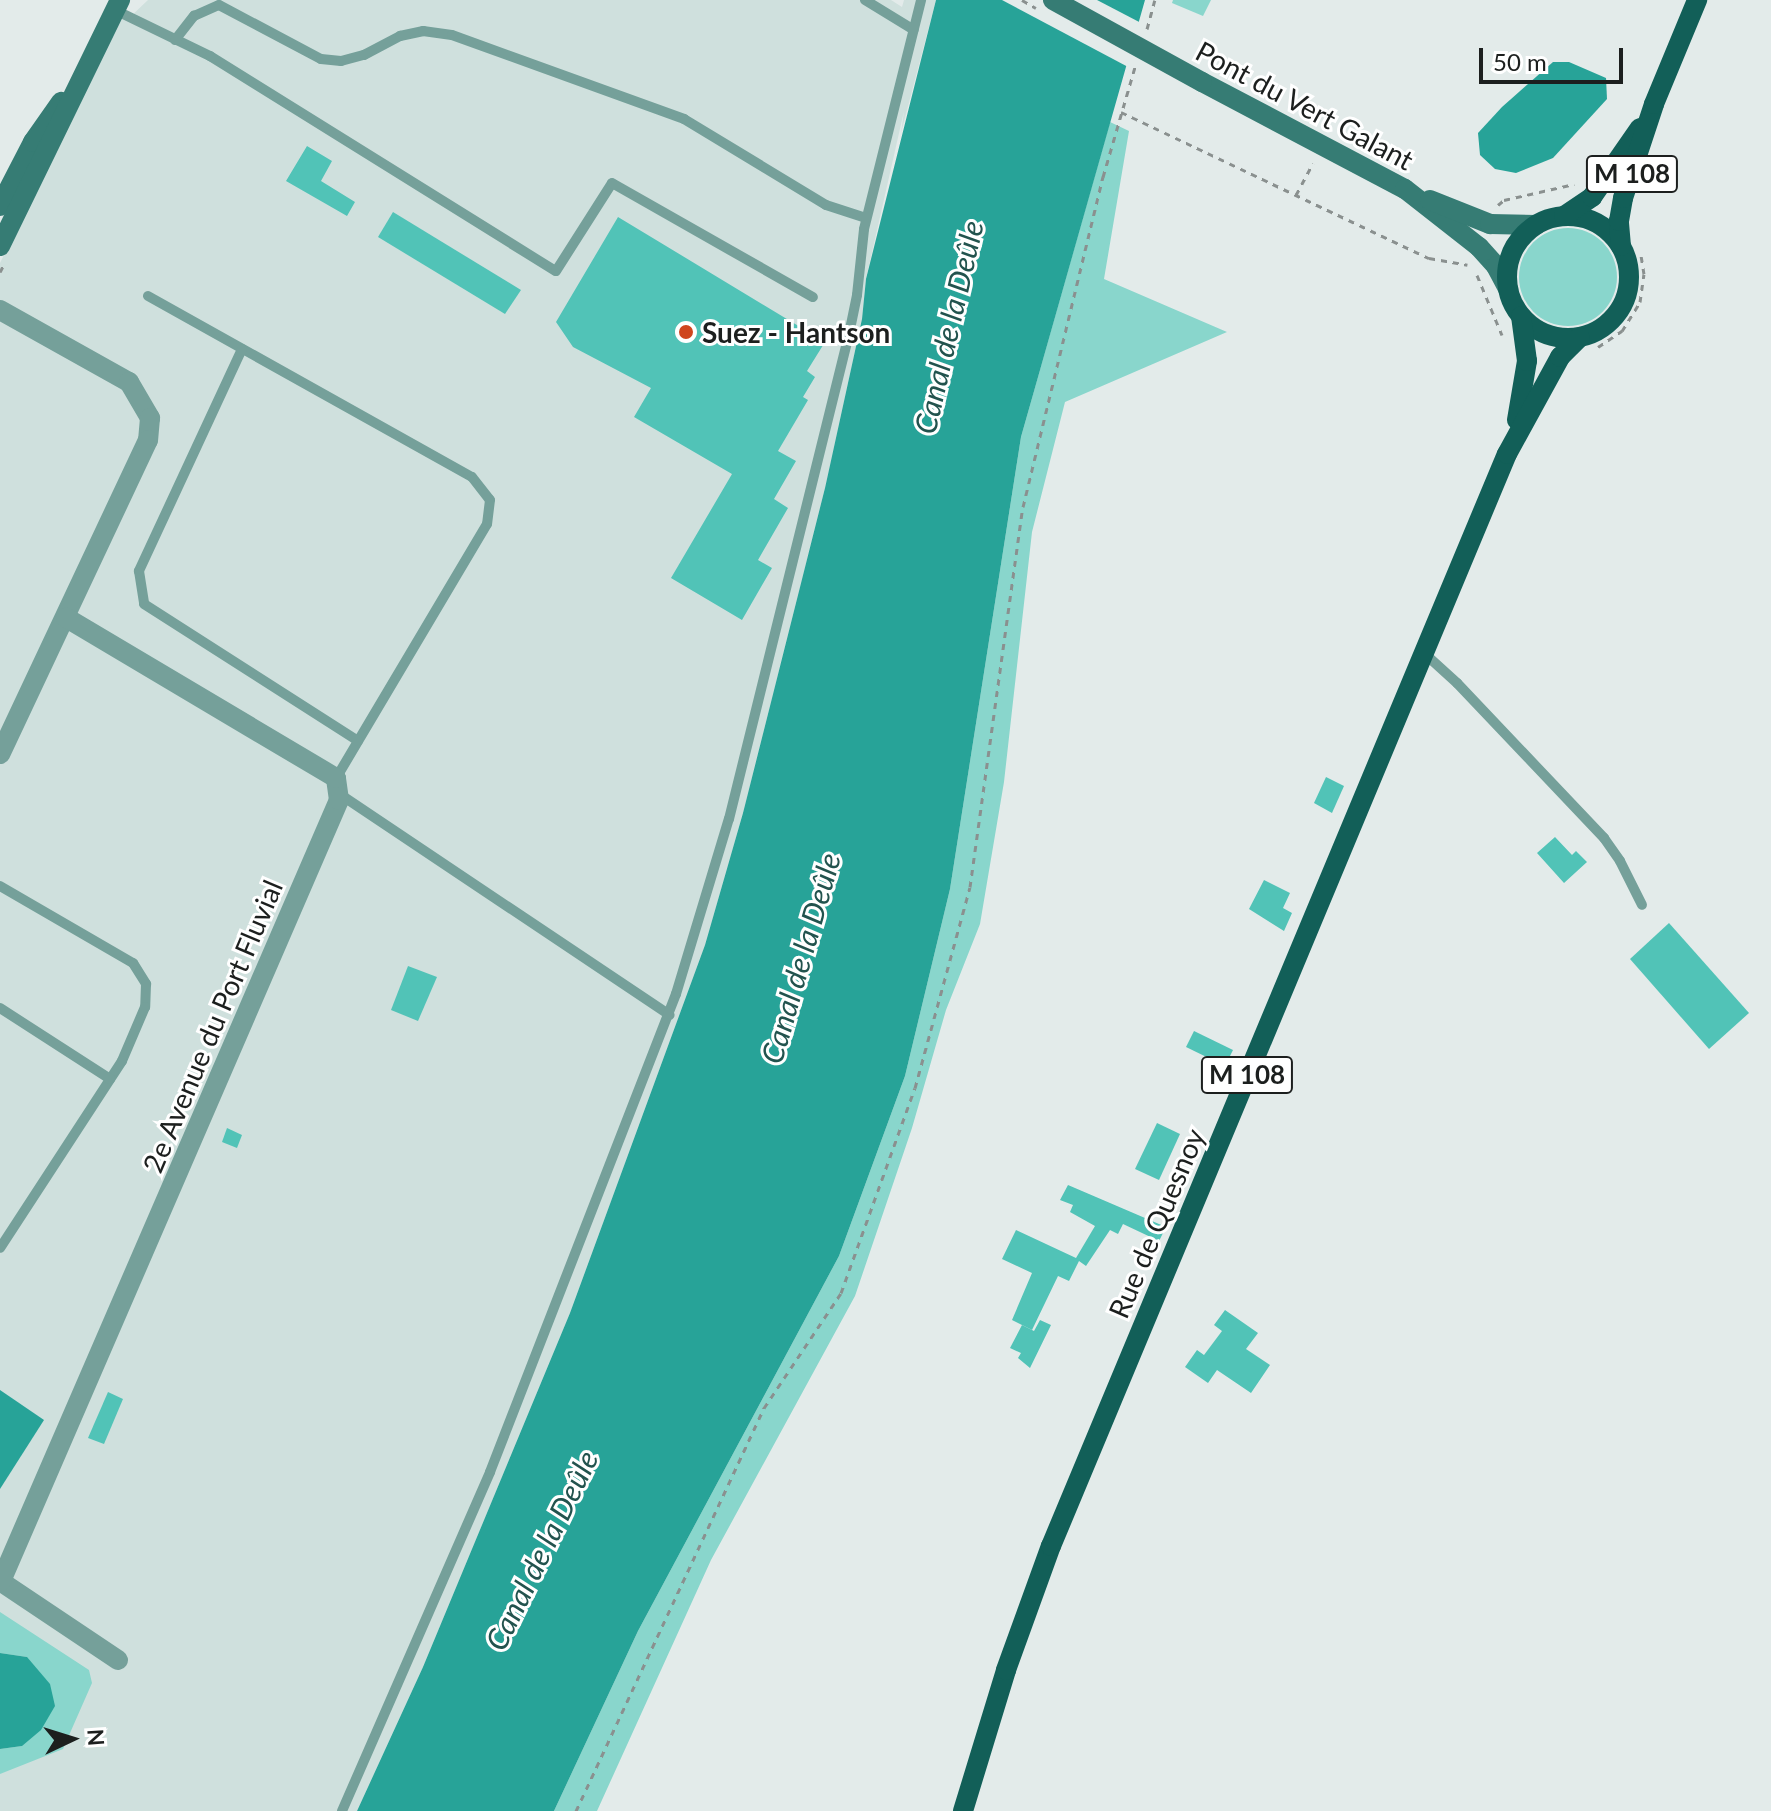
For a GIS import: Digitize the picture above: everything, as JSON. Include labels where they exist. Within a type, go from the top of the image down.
[{"type":"main road","name":"Pont du Vert Galant","points":[[1053,0],[1405,189],[1479,247],[1496,266],[1508,289]]},
{"type":"main road","name":"M 108","points":[[1621,246],[1622,204],[1654,104],[1697,0]]},
{"type":"main road","points":[[0,246],[117,5]]},
{"type":"main road","points":[[0,206],[33,142],[90,59]]},
{"type":"main road","name":"M 108","points":[[1564,216],[1592,197],[1654,104]]},
{"type":"main road","points":[[1405,189],[1490,224],[1536,225],[1564,216],[1594,221],[1612,234],[1621,246],[1629,278],[1624,302],[1609,323],[1580,337],[1548,335],[1521,316],[1508,289],[1508,264],[1514,249],[1536,225]]},
{"type":"main road","name":"M 108","points":[[1507,454],[1519,414],[1527,361],[1521,316]]},
{"type":"main road","name":"M 108","points":[[1507,454],[1560,357],[1580,337]]},
{"type":"main road","name":"Rue de Quesnoy","points":[[963,1811],[1006,1670],[1051,1546],[1507,454]]},
{"type":"street","points":[[0,310],[129,382],[150,418],[148,440],[0,754]]},
{"type":"street","points":[[66,618],[337,786]]},
{"type":"street","name":"2e Avenue du Port Fluvial","points":[[0,1581],[321,843],[339,800],[337,786]]},
{"type":"street","points":[[0,1581],[118,1660]]},
{"type":"lane","points":[[865,0],[914,30]]},
{"type":"lane","points":[[342,1811],[490,1472],[669,1015],[746,753],[848,339],[866,218],[921,0]]},
{"type":"lane","points":[[175,40],[194,16],[219,3],[321,59],[341,61],[364,55],[400,36],[423,31],[452,35],[684,119],[826,205],[866,218]]},
{"type":"lane","points":[[117,5],[175,40],[210,56],[556,271],[612,183],[813,297]]},
{"type":"lane","points":[[148,296],[472,477],[490,500],[487,524],[358,741],[337,786],[669,1015]]},
{"type":"lane","points":[[242,349],[139,571],[144,604],[358,741]]},
{"type":"lane","points":[[1424,653],[1457,683],[1604,838],[1620,861],[1642,905]]},
{"type":"lane","points":[[0,886],[133,963],[146,984],[145,1007],[110,1079],[0,1248]]},
{"type":"lane","points":[[0,1008],[110,1079]]},
{"type":"path","points":[[576,1811],[764,1408],[841,1293],[915,1088],[970,887],[1023,507],[1121,112],[1438,262],[1475,265]]},
{"type":"path","points":[[1296,195],[1316,156]]},
{"type":"shaded area","points":[[148,0],[891,0],[902,7],[904,0],[936,0],[901,133],[904,111],[866,279],[862,319],[825,488],[743,813],[705,945],[570,1313],[423,1667],[357,1811],[0,1811],[0,263],[121,19],[128,19]]},
{"type":"shaded area","points":[[1173,0],[1211,0],[1203,16],[1172,3]]},
{"type":"shaded area","points":[[1110,122],[1129,131],[1104,279],[1227,332],[1065,402],[1032,532],[1004,782],[980,924],[946,1010],[912,1128],[855,1296],[711,1560],[597,1811],[554,1811],[638,1631],[839,1256],[905,1076],[950,889],[1021,437]]},
{"type":"shaded area","points":[[1568,228],[1587,232],[1602,243],[1613,258],[1617,277],[1613,296],[1602,311],[1587,322],[1568,326],[1549,322],[1534,311],[1523,296],[1519,277],[1523,258],[1534,243],[1549,232]]},
{"type":"shaded area","points":[[0,1612],[89,1670],[92,1683],[63,1749],[0,1774],[0,1749],[22,1746],[27,1657],[0,1653]]},
{"type":"water","name":"Canal de la Deûle","points":[[936,0],[1145,0],[1021,437],[950,889],[905,1076],[839,1256],[638,1631],[554,1811],[357,1811],[423,1667],[570,1313],[705,945],[743,813],[825,488],[862,319],[866,279]]},
{"type":"water","points":[[1553,62],[1569,62],[1606,78],[1607,99],[1553,158],[1516,173],[1495,169],[1480,155],[1478,133]]},
{"type":"water","points":[[0,1390],[44,1420],[0,1489]]},
{"type":"water","points":[[0,1653],[27,1657],[50,1684],[55,1706],[41,1730],[22,1746],[0,1749]]},
{"type":"pier","points":[[1002,0],[1097,0],[1143,24],[1130,68]]},
{"type":"building","points":[[307,146],[332,161],[321,181],[355,202],[347,216],[286,181]]},
{"type":"building","points":[[393,212],[521,290],[505,314],[378,237]]},
{"type":"building","name":"Suez - Hantson","points":[[618,217],[825,342],[807,371],[815,377],[803,397],[808,400],[778,451],[796,461],[774,499],[788,508],[758,560],[772,568],[742,620],[671,578],[732,474],[634,417],[651,388],[573,347],[556,322]]},
{"type":"building","points":[[1326,777],[1344,786],[1332,813],[1314,803]]},
{"type":"building","points":[[1555,837],[1572,855],[1576,851],[1587,862],[1564,883],[1537,853]]},
{"type":"building","points":[[1264,880],[1290,893],[1283,908],[1292,913],[1284,931],[1249,909]]},
{"type":"building","points":[[1669,923],[1749,1013],[1709,1049],[1630,959]]},
{"type":"building","points":[[408,966],[437,977],[418,1021],[391,1010]]},
{"type":"building","points":[[1194,1031],[1233,1050],[1225,1066],[1186,1047]]},
{"type":"building","points":[[1157,1123],[1180,1134],[1159,1180],[1135,1169]]},
{"type":"building","points":[[227,1128],[242,1135],[237,1148],[222,1142]]},
{"type":"building","points":[[1068,1185],[1166,1227],[1159,1241],[1123,1224],[1118,1234],[1110,1230],[1086,1266],[1079,1261],[1069,1281],[1058,1276],[1032,1330],[1012,1320],[1032,1273],[1002,1259],[1016,1230],[1076,1258],[1095,1226],[1070,1212],[1073,1205],[1060,1200]]},
{"type":"building","points":[[1225,1310],[1258,1333],[1246,1349],[1270,1365],[1251,1393],[1217,1370],[1208,1383],[1185,1367],[1197,1350],[1204,1355],[1222,1331],[1214,1325]]},
{"type":"building","points":[[1040,1320],[1051,1325],[1030,1368],[1018,1358],[1021,1353],[1010,1348],[1022,1325],[1034,1331]]},
{"type":"building","points":[[108,1392],[123,1399],[104,1444],[88,1438]]},
{"type":"place","name":"Suez - Hantson","points":[[686,332]]}]
